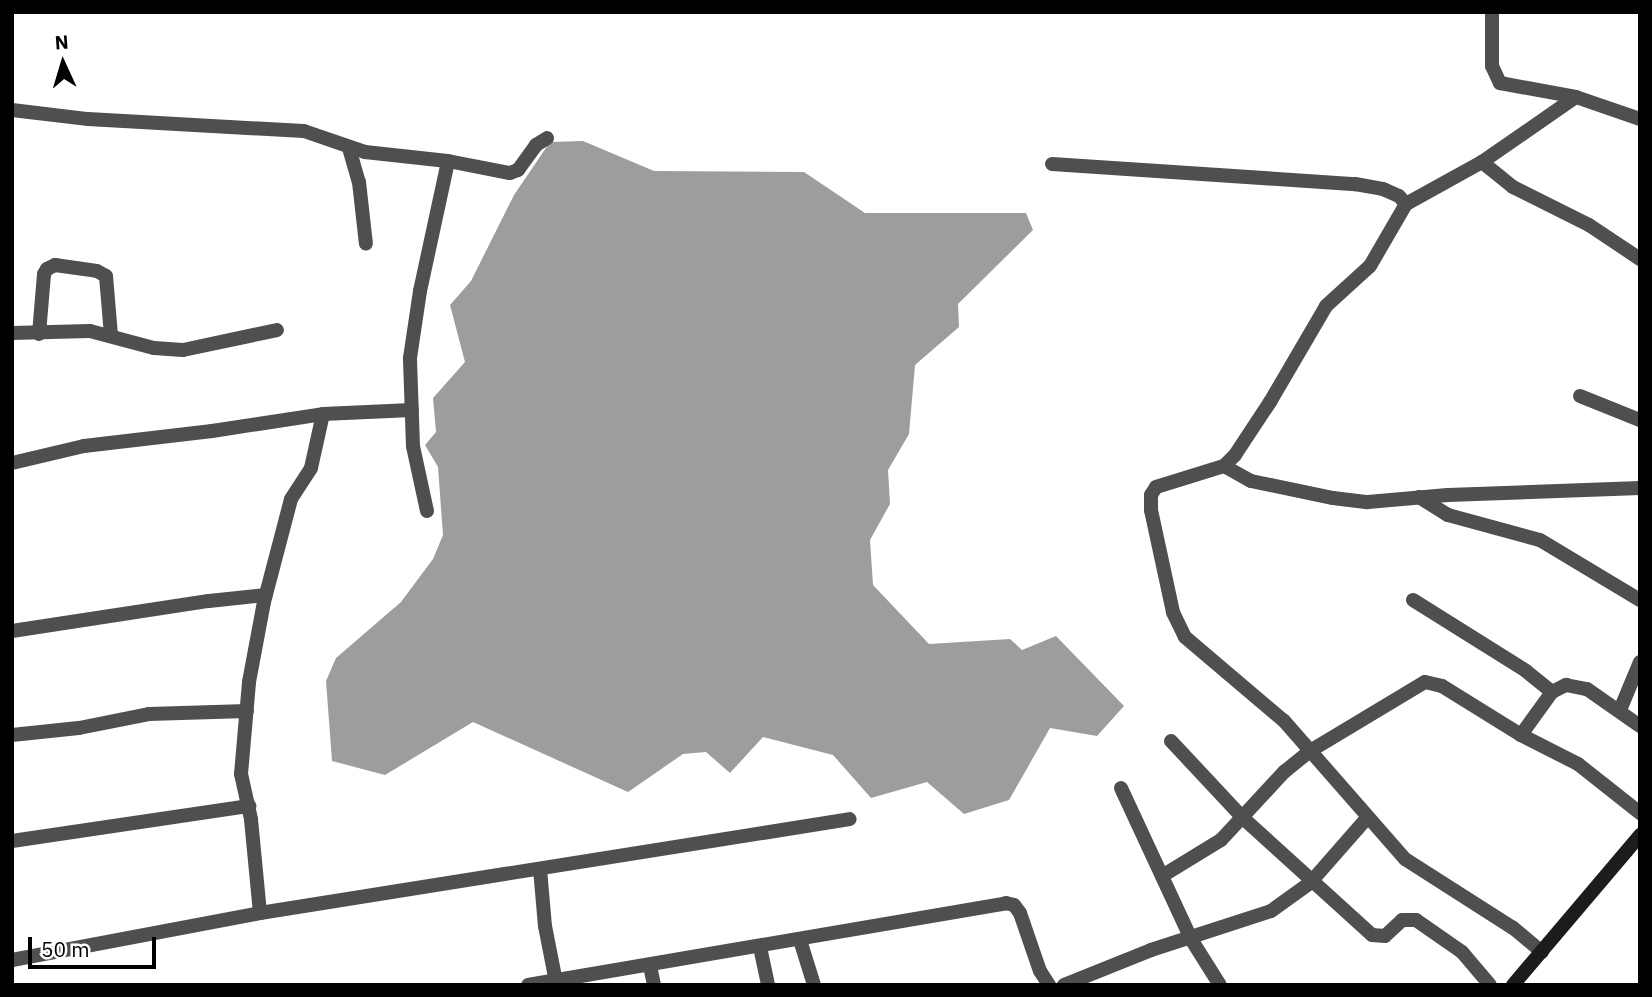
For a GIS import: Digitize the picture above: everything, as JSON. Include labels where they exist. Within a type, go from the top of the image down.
[{"type":"street","points":[[1492,12],[1492,66],[1500,83],[1576,97],[1640,119]]},
{"type":"street","points":[[1542,951],[1513,928],[1418,869],[1367,818],[1284,720],[1185,637],[1173,612],[1151,510],[1151,495],[1156,487],[1165,483],[1224,466],[1235,455],[1270,402],[1326,306],[1370,266],[1406,204],[1482,162],[1576,97]]},
{"type":"street","points":[[12,110],[88,119],[304,131],[349,148],[448,161],[510,173],[518,170],[536,145],[547,138]]},
{"type":"street","points":[[349,148],[359,183],[366,244]]},
{"type":"street","points":[[427,511],[413,446],[410,358],[420,291],[448,161]]},
{"type":"street","points":[[1482,162],[1513,187],[1589,225],[1640,260]]},
{"type":"street","points":[[1052,164],[1356,184],[1383,189],[1399,196],[1406,204]]},
{"type":"street","points":[[39,334],[44,274],[47,268],[55,265],[97,271],[106,276],[111,335]]},
{"type":"street","points":[[12,333],[90,331],[154,348],[183,350],[277,330]]},
{"type":"street","points":[[1580,396],[1640,420]]},
{"type":"street","points":[[12,463],[84,446],[323,414],[412,410]]},
{"type":"street","points":[[260,912],[249,806],[241,774],[249,682],[266,595],[291,499],[311,468],[323,414]]},
{"type":"street","points":[[1224,466],[1251,481],[1333,498],[1368,502],[1640,488]]},
{"type":"street","points":[[1419,498],[1448,515],[1539,540],[1640,600]]},
{"type":"street","points":[[12,631],[266,595]]},
{"type":"street","points":[[1413,600],[1526,671],[1552,692]]},
{"type":"street","points":[[1620,709],[1640,662]]},
{"type":"street","points":[[1162,876],[1221,840],[1284,772],[1310,751],[1426,682],[1442,686],[1521,735],[1578,764],[1640,813]]},
{"type":"street","points":[[1521,735],[1552,692],[1558,687],[1577,685],[1620,709],[1640,726]]},
{"type":"street","points":[[12,735],[79,728],[149,714],[247,711]]},
{"type":"street","points":[[1171,741],[1243,818],[1310,883],[1372,935],[1385,936],[1402,920],[1416,920],[1462,952],[1490,985]]},
{"type":"street","points":[[1121,788],[1191,939],[1220,985]]},
{"type":"street","points":[[12,841],[249,806]]},
{"type":"street","points":[[1064,985],[1152,950],[1271,911],[1310,883],[1367,818]]},
{"type":"street","points":[[12,960],[260,912],[850,819]]},
{"type":"street","points":[[1513,985],[1640,835]]},
{"type":"street","points":[[540,869],[545,926],[556,982]]},
{"type":"street","points":[[528,985],[1006,903],[1014,905],[1020,913],[1040,971],[1049,985]]},
{"type":"street","points":[[800,940],[814,985]]},
{"type":"street","points":[[760,947],[768,985]]},
{"type":"street","points":[[650,966],[654,985]]},
{"type":"shaded area","points":[[583,141],[654,171],[804,172],[865,213],[1026,213],[1033,230],[958,304],[959,327],[915,365],[909,434],[888,470],[890,504],[870,540],[873,585],[929,644],[1010,639],[1022,650],[1056,636],[1124,706],[1097,736],[1050,728],[1009,800],[964,814],[927,782],[871,798],[833,755],[763,737],[730,773],[706,752],[683,754],[628,792],[473,722],[385,775],[332,761],[326,681],[336,658],[401,602],[433,559],[443,535],[438,467],[425,445],[436,432],[433,398],[465,362],[450,305],[471,281],[514,195],[550,142]]}]
